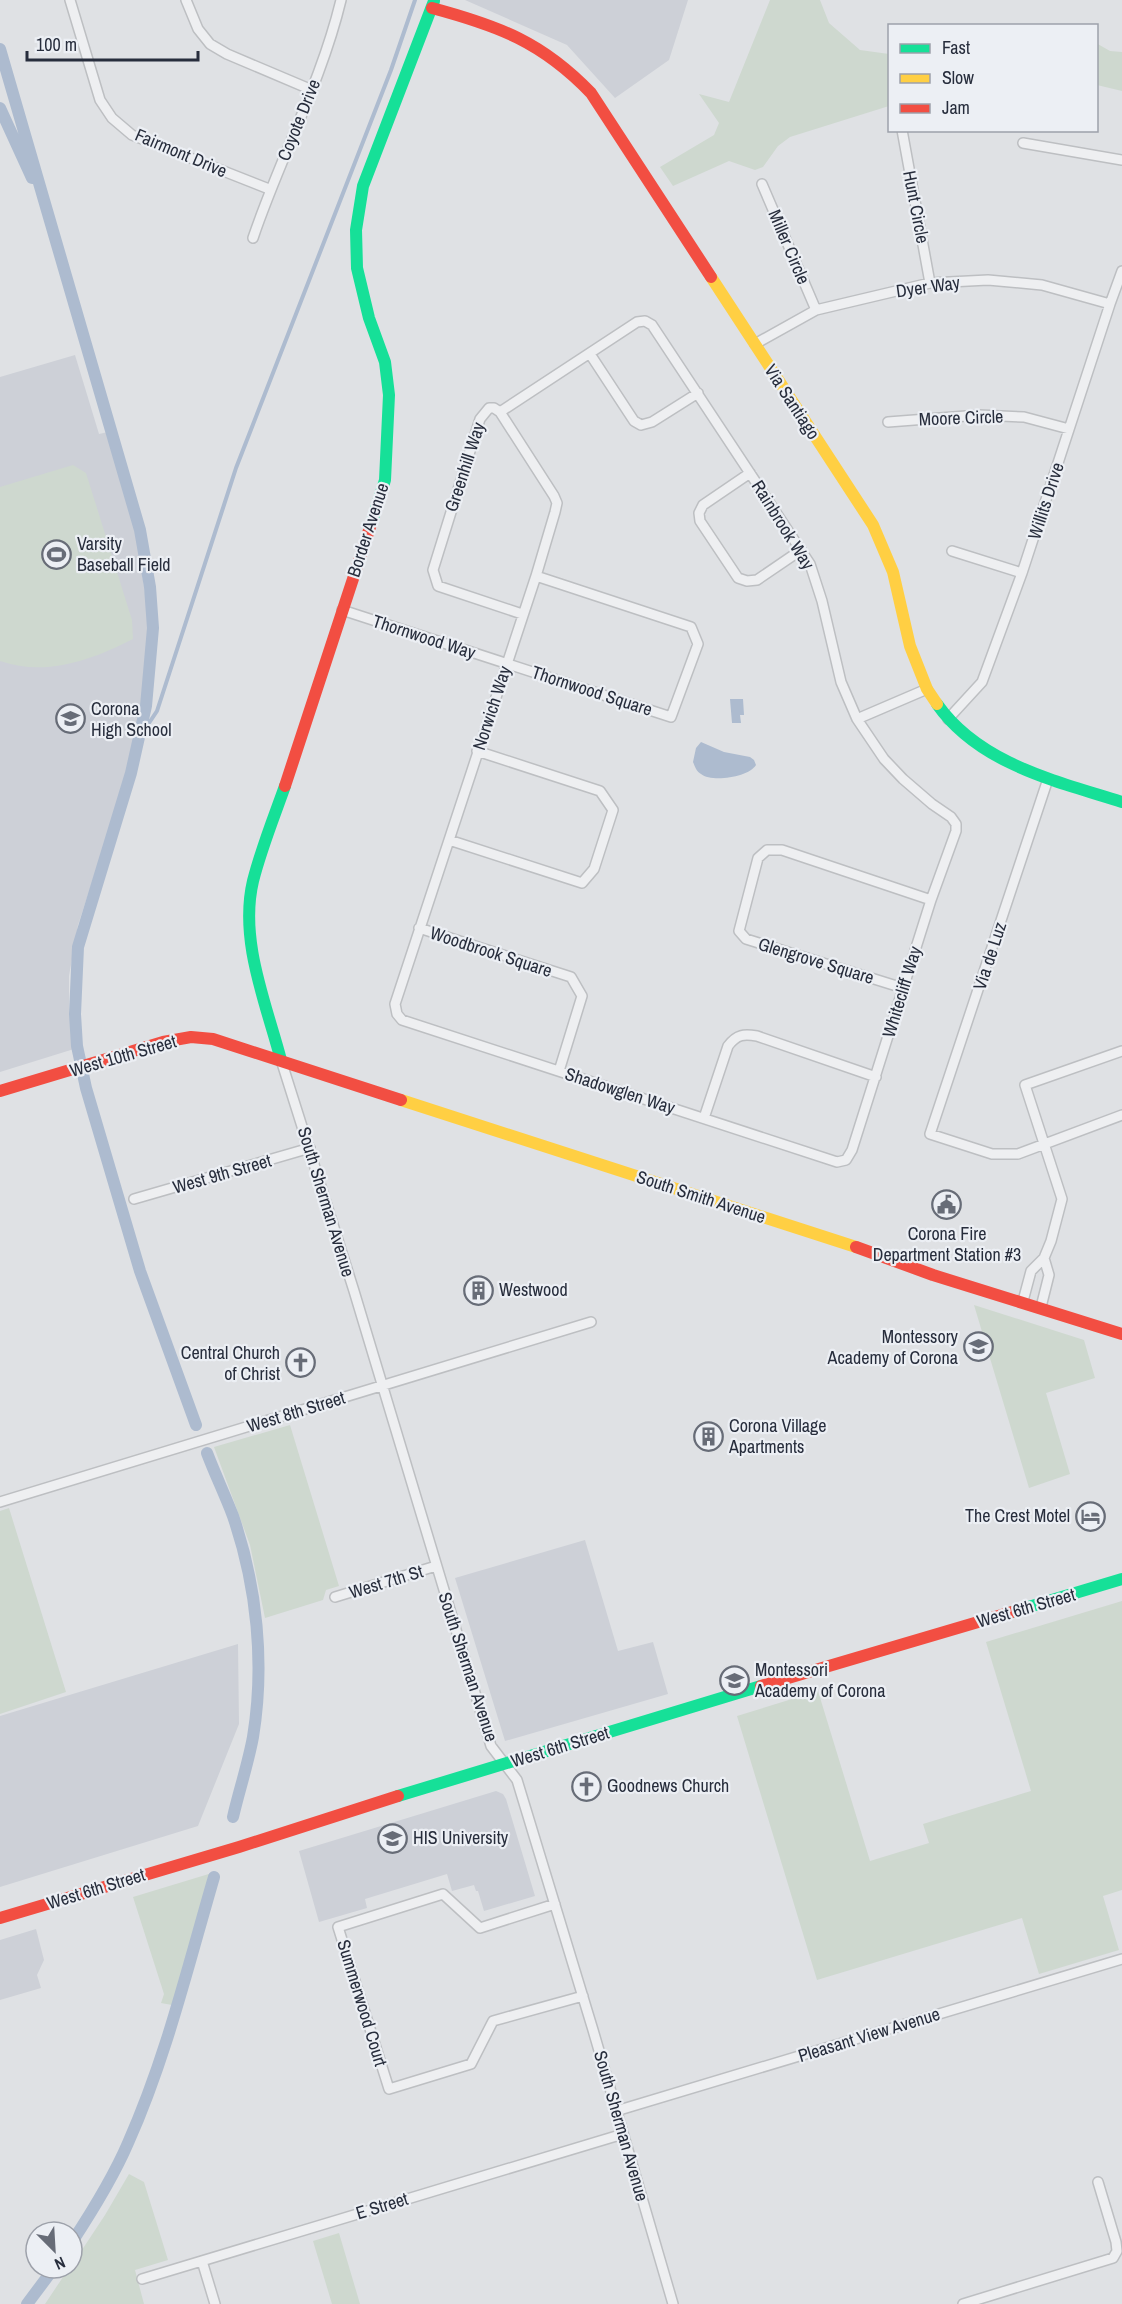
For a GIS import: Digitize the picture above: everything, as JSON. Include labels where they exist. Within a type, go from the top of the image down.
[{"type":"main road","name":"Via Santiago","points":[[434,4],[489,23],[541,48],[572,72],[591,93],[873,525],[893,572],[910,646],[927,689],[948,719],[986,751],[1048,779],[1122,802]]},
{"type":"main road","name":"Border Avenue","points":[[281,1060],[254,956],[249,920],[253,882],[385,480],[389,395],[385,362],[369,318],[357,268],[356,230],[363,186],[434,4]]},
{"type":"main road","name":"West 10th Street","points":[[0,1091],[163,1042],[191,1037],[213,1039],[281,1060]]},
{"type":"main road","name":"South Smith Avenue","points":[[281,1060],[881,1255],[933,1275],[1023,1301],[1122,1334]]},
{"type":"main road","name":"West 6th Street","points":[[0,1918],[238,1847],[504,1763],[1122,1579]]},
{"type":"street","name":"Fairmont Drive","points":[[70,0],[100,100],[112,118],[132,135],[269,189]]},
{"type":"street","points":[[186,0],[198,29],[210,44],[227,54],[312,90]]},
{"type":"street","name":"Coyote Drive","points":[[253,238],[269,189],[312,90],[334,29],[341,0]]},
{"type":"street","name":"Hunt Circle","points":[[902,132],[930,283]]},
{"type":"street","points":[[1023,143],[1122,160]]},
{"type":"street","name":"Miller Circle","points":[[762,184],[816,310]]},
{"type":"street","name":"Willits Drive","points":[[948,719],[982,682],[1022,573],[1122,271]]},
{"type":"street","name":"Dyer Way","points":[[754,344],[816,310],[930,283],[988,280],[1042,285],[1110,304]]},
{"type":"street","name":"Greenhill Way","points":[[522,614],[438,586],[433,570],[480,419],[489,408],[500,412],[637,322],[645,321]]},
{"type":"street","name":"Rainbrook Way","points":[[645,321],[652,325],[801,550],[816,579],[841,682],[857,719],[884,759],[903,779],[951,817],[956,824]]},
{"type":"street","points":[[590,354],[634,421],[641,425],[652,422],[698,393]]},
{"type":"street","name":"Norwich Way","points":[[397,1014],[395,1004],[536,576],[556,503],[500,412]]},
{"type":"street","name":"Moore Circle","points":[[888,422],[979,415],[1024,417],[1069,429]]},
{"type":"street","points":[[750,473],[703,505],[699,513],[700,521],[738,578],[747,581],[757,580],[801,550]]},
{"type":"street","points":[[952,551],[1022,573]]},
{"type":"street","name":"Thornwood Square","points":[[506,664],[670,717],[698,644],[691,627],[536,576]]},
{"type":"street","name":"Thornwood Way","points":[[342,610],[506,664]]},
{"type":"street","points":[[857,719],[927,689]]},
{"type":"street","points":[[449,840],[582,883],[594,869],[613,810],[600,791],[477,751]]},
{"type":"street","name":"Via de Luz","points":[[1044,1144],[1018,1154],[992,1154],[930,1134],[1048,779]]},
{"type":"street","name":"Whitecliff Way","points":[[846,1160],[852,1149],[876,1077],[931,900],[956,831],[956,824]]},
{"type":"street","name":"Glengrove Square","points":[[903,988],[746,939],[739,931],[758,858],[767,850],[782,850],[931,900]]},
{"type":"street","name":"Woodbrook Square","points":[[419,928],[571,977],[582,996],[559,1071]]},
{"type":"street","name":"Shadowglen Way","points":[[397,1014],[402,1020],[837,1162],[846,1160]]},
{"type":"street","points":[[704,1118],[728,1046],[734,1038],[744,1034],[758,1036],[876,1077]]},
{"type":"street","points":[[1023,1301],[1031,1271],[1044,1258],[1051,1242],[1062,1199],[1025,1085],[1122,1051]]},
{"type":"street","name":"South Sherman Avenue","points":[[281,1060],[310,1148],[491,1746],[517,1780],[673,2304]]},
{"type":"street","points":[[1044,1144],[1122,1115]]},
{"type":"street","name":"West 9th Street","points":[[134,1199],[310,1148]]},
{"type":"street","points":[[1041,1307],[1049,1275],[1044,1258]]},
{"type":"street","name":"West 8th Street","points":[[0,1502],[591,1322]]},
{"type":"street","name":"West 7th St","points":[[335,1597],[436,1566]]},
{"type":"street","name":"Summerwood Court","points":[[555,1904],[480,1928],[443,1894],[338,1927],[389,2089],[471,2064],[493,2021],[583,1996]]},
{"type":"street","name":"Pleasant View Avenue","points":[[616,2111],[1122,1959]]},
{"type":"street","name":"E Street","points":[[142,2279],[623,2134]]},
{"type":"street","points":[[963,2304],[1110,2260],[1115,2254],[1116,2242],[1098,2182]]},
{"type":"street","points":[[202,2261],[215,2304]]},
{"type":"shaded area","points":[[465,0],[688,0],[669,60],[615,98],[567,45]]},
{"type":"shaded area","points":[[770,0],[820,0],[829,23],[860,50],[888,54],[888,106],[790,137],[778,146],[763,167],[755,170],[729,161],[673,186],[660,167],[714,135],[719,123],[699,94],[729,102]]},
{"type":"shaded area","points":[[1098,44],[1110,51],[1122,52],[1122,91],[1098,85]]},
{"type":"shaded area","name":"Corona High School","points":[[75,355],[99,434],[108,432],[135,526],[147,607],[147,661],[143,706],[128,773],[78,925],[69,976],[69,1012],[74,1049],[0,1072],[0,377]]},
{"type":"shaded area","name":"Varsity Baseball Field","points":[[73,465],[86,473],[132,620],[133,639],[101,654],[51,667],[17,666],[0,661],[0,487]]},
{"type":"shaded area","points":[[974,1305],[1084,1340],[1095,1378],[1046,1393],[1070,1474],[1029,1488]]},
{"type":"shaded area","points":[[290,1425],[339,1586],[326,1590],[323,1600],[265,1618],[250,1545],[214,1447]]},
{"type":"shaded area","points":[[9,1508],[66,1692],[0,1714],[0,1511]]},
{"type":"shaded area","points":[[585,1540],[618,1651],[653,1642],[668,1694],[505,1741],[455,1578]]},
{"type":"shaded area","points":[[1122,1601],[1122,1890],[1103,1896],[1119,1950],[1039,1974],[1022,1918],[817,1980],[737,1716],[818,1691],[870,1861],[929,1843],[923,1824],[1031,1791],[986,1642]]},
{"type":"shaded area","points":[[238,1644],[239,1724],[198,1826],[0,1887],[0,1716]]},
{"type":"shaded area","points":[[496,1791],[503,1794],[506,1799],[535,1896],[484,1911],[474,1885],[452,1891],[447,1874],[365,1899],[367,1908],[319,1922],[299,1851]]},
{"type":"shaded area","points":[[212,1873],[172,2005],[161,2003],[164,1994],[133,1897]]},
{"type":"shaded area","points":[[36,1929],[44,1960],[37,1975],[41,1988],[0,2000],[0,1940]]},
{"type":"shaded area","points":[[129,2174],[144,2182],[168,2260],[135,2270],[144,2304],[45,2304],[61,2280],[84,2280],[84,2247]]},
{"type":"shaded area","points":[[339,2233],[360,2304],[332,2304],[313,2241]]},
{"type":"water","points":[[730,699],[743,699],[744,715],[740,715],[741,723],[732,723]]},
{"type":"water","points":[[701,742],[724,752],[750,757],[756,765],[746,773],[730,777],[706,777],[698,772],[693,762],[696,748]]},
{"type":"waterway","points":[[139,738],[157,711],[236,468],[391,70],[415,0]]},
{"type":"waterway","points":[[0,49],[140,530],[150,587],[153,628],[146,706],[131,773],[78,947],[75,1014],[77,1046],[86,1088],[140,1271],[196,1425]]},
{"type":"waterway","points":[[0,108],[32,178]]},
{"type":"waterway","points":[[207,1453],[233,1516],[241,1543],[257,1625],[257,1709],[251,1747],[233,1817]]},
{"type":"waterway","points":[[84,2223],[116,2169],[142,2111],[175,2012],[214,1877]]},
{"type":"waterway","points":[[27,2304],[45,2280]]},
{"type":"traffic: fast","points":[[372,521],[385,480],[389,395],[385,362],[369,318],[357,268],[356,230],[363,186],[434,1]]},
{"type":"traffic: fast","points":[[937,704],[954,725],[974,742],[997,756],[1046,778],[1122,802]]},
{"type":"traffic: fast","points":[[281,1060],[256,971],[249,926],[253,881],[285,786]]},
{"type":"traffic: fast","points":[[1012,1612],[1122,1579]]},
{"type":"traffic: fast","points":[[398,1796],[761,1686]]},
{"type":"traffic: slow","points":[[711,277],[873,525],[893,572],[910,646],[927,689],[937,704]]},
{"type":"traffic: slow","points":[[401,1100],[856,1247]]},
{"type":"traffic: jam","points":[[432,8],[499,29],[518,38],[537,48],[573,75],[591,93],[711,277]]},
{"type":"traffic: jam","points":[[285,786],[372,521]]},
{"type":"traffic: jam","points":[[0,1091],[163,1042],[191,1037],[213,1039],[401,1100]]},
{"type":"traffic: jam","points":[[856,1247],[933,1275],[1122,1334]]},
{"type":"traffic: jam","points":[[761,1686],[1012,1612]]},
{"type":"traffic: jam","points":[[0,1918],[239,1847],[398,1796]]},
{"type":"place","name":"Varsity Baseball Field","points":[[56,554]]},
{"type":"place","name":"Corona High School","points":[[70,719]]},
{"type":"place","name":"Corona Fire Department Station #3","points":[[947,1205]]},
{"type":"place","name":"Westwood","points":[[478,1290]]},
{"type":"place","name":"Montessory Academy of Corona","points":[[979,1347]]},
{"type":"place","name":"Central Church of Christ","points":[[301,1363]]},
{"type":"place","name":"Corona Village Apartments","points":[[708,1436]]},
{"type":"place","name":"The Crest Motel","points":[[1091,1516]]},
{"type":"place","name":"Montessori Academy of Corona","points":[[734,1680]]},
{"type":"place","name":"Goodnews Church","points":[[586,1786]]},
{"type":"place","name":"HIS University","points":[[392,1838]]}]
